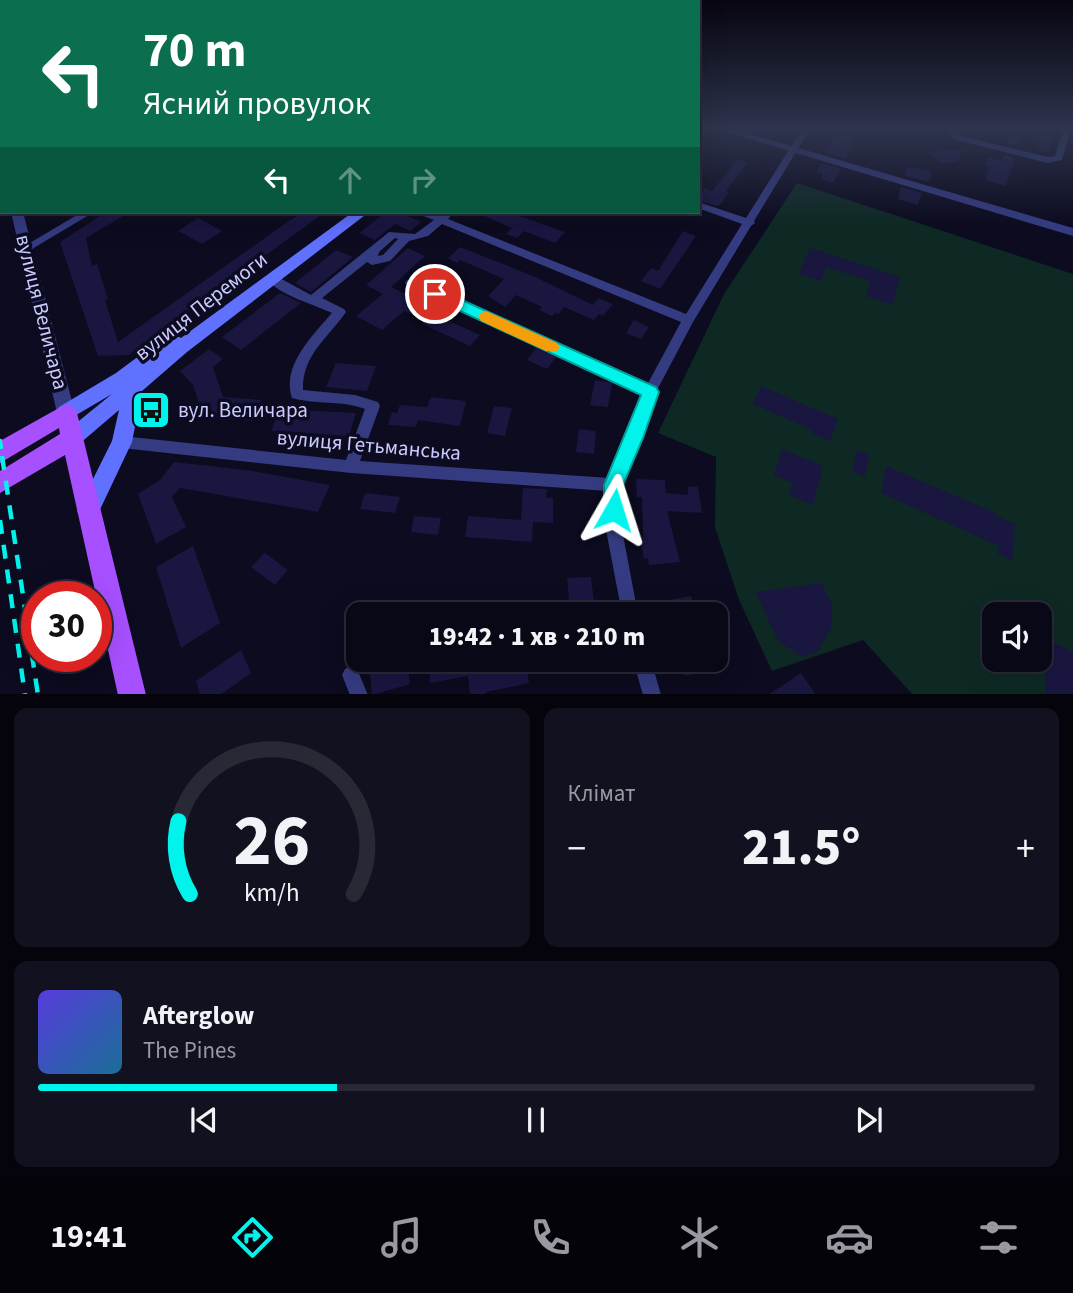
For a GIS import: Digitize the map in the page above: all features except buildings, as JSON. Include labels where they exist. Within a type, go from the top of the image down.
[{"type":"main road","name":"вулиця Перемоги","points":[[71,439],[128,383],[341,214]]},
{"type":"main road","name":"вулиця Перемоги","points":[[66,413],[128,383],[181,347],[359,214]]},
{"type":"main road","points":[[88,511],[122,442],[128,383]]},
{"type":"main road","points":[[0,453],[66,413],[132,694]]},
{"type":"main road","points":[[0,483],[71,439]]},
{"type":"street","points":[[628,602],[615,535],[614,485],[650,392],[688,320],[787,161]]},
{"type":"street","points":[[829,161],[1073,232]]},
{"type":"street","points":[[700,206],[750,223]]},
{"type":"street","name":"вулиця Величара","points":[[18,214],[28,247],[66,413]]},
{"type":"street","points":[[28,247],[86,214]]},
{"type":"street","points":[[313,299],[393,234],[405,239],[417,239],[444,216],[688,320]]},
{"type":"street","points":[[272,279],[305,298],[340,312],[309,347],[297,370],[297,394],[313,399],[362,400],[373,406],[351,467]]},
{"type":"street","points":[[411,283],[650,392]]},
{"type":"street","name":"вулиця Гетьманська","points":[[122,442],[351,467],[614,485]]},
{"type":"street","points":[[645,672],[652,694]]},
{"type":"street","points":[[351,675],[359,694]]},
{"type":"green space","points":[[797,183],[1073,274],[1073,694],[912,694],[863,640],[772,671],[739,600],[715,527],[716,457],[658,433],[724,294]]},
{"type":"railway","points":[[0,439],[3,457]]},
{"type":"railway","points":[[2,456],[38,694]]},
{"type":"railway","points":[[0,520],[25,694]]},
{"type":"slow traffic","points":[[486,317],[552,347]]},
{"type":"place","name":"вул. Величара","points":[[151,410]]},
{"type":"route","points":[[435,294],[650,392],[614,485],[614,510]]}]
